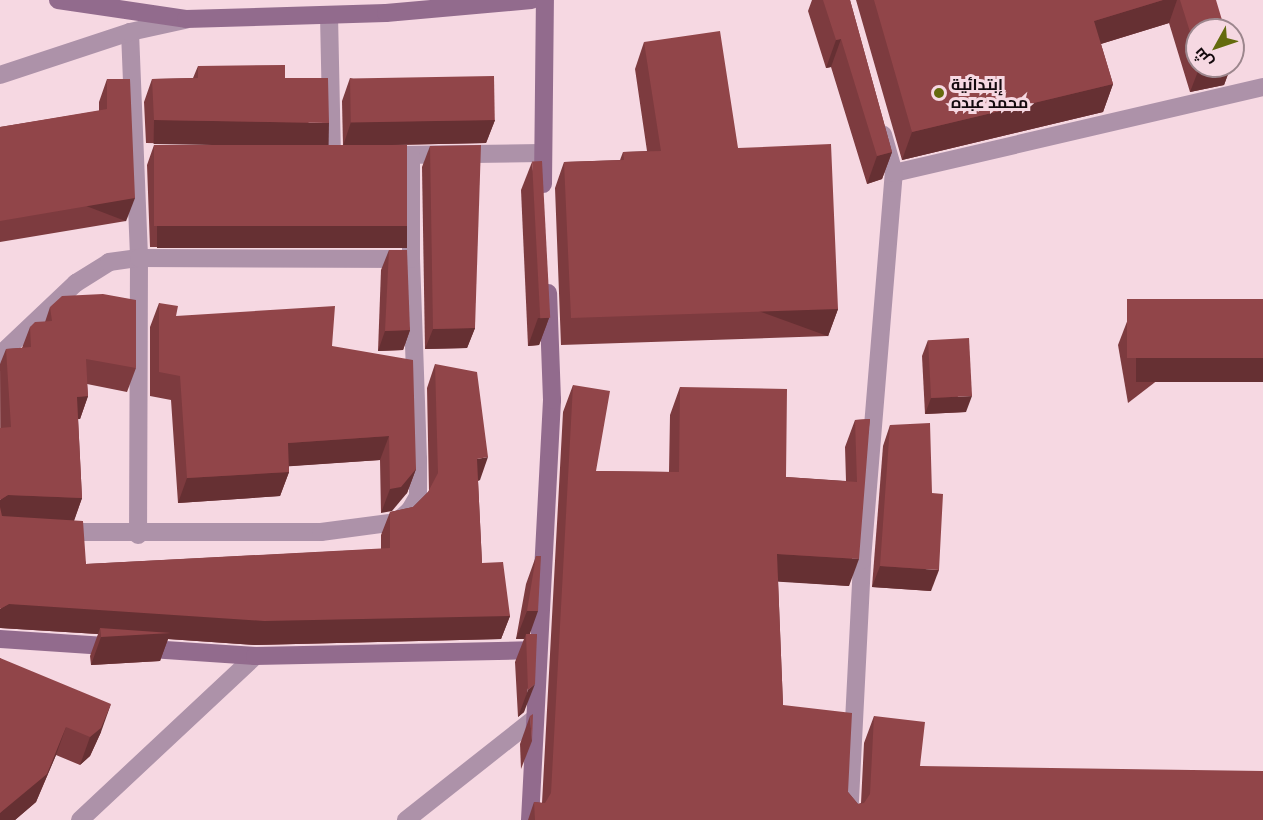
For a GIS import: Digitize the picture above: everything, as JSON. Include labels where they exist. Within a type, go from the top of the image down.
[{"type":"street","points":[[58,0],[186,19],[329,15],[531,0]]},
{"type":"street","points":[[544,200],[542,153],[545,0]]},
{"type":"street","points":[[329,15],[332,157]]},
{"type":"street","points":[[0,75],[130,32],[186,19]]},
{"type":"street","points":[[130,32],[137,154],[139,258],[138,535]]},
{"type":"street","points":[[894,173],[1263,87]]},
{"type":"street","points":[[849,820],[862,560],[894,173],[877,115]]},
{"type":"street","points":[[377,156],[542,153]]},
{"type":"street","points":[[137,154],[159,154]]},
{"type":"street","points":[[46,532],[138,535],[365,528],[397,522],[410,510],[418,486],[411,259],[411,155]]},
{"type":"street","points":[[309,157],[354,156]]},
{"type":"street","points":[[0,355],[76,283],[109,262],[139,258],[411,259]]},
{"type":"street","points":[[530,820],[536,650],[552,400],[547,271]]},
{"type":"street","points":[[0,639],[255,656],[536,650]]},
{"type":"street","points":[[80,820],[255,656]]},
{"type":"street","points":[[406,820],[535,718]]},
{"type":"building","points":[[823,0],[850,0],[892,152],[877,156],[841,39],[836,40]]},
{"type":"building","points":[[874,0],[1163,0],[1094,21],[1113,84],[912,132]]},
{"type":"building","points":[[1180,0],[1216,0],[1221,18],[1186,18]]},
{"type":"building","points":[[720,31],[738,148],[831,144],[838,309],[571,318],[564,162],[624,160],[623,152],[661,151],[644,42]]},
{"type":"building","points":[[285,65],[285,78],[328,78],[329,123],[154,120],[152,79],[198,78],[198,66]]},
{"type":"building","points":[[494,76],[495,120],[351,123],[350,79]]},
{"type":"building","points":[[107,79],[130,79],[135,198],[0,221],[0,127],[107,109]]},
{"type":"building","points":[[154,145],[407,145],[407,226],[154,226]]},
{"type":"building","points":[[481,145],[475,328],[433,329],[430,146]]},
{"type":"building","points":[[542,161],[550,318],[540,318],[532,162]]},
{"type":"building","points":[[389,250],[407,250],[410,330],[385,331]]},
{"type":"building","points":[[103,294],[136,300],[136,368],[86,359],[88,396],[77,397],[82,498],[8,495],[0,500],[0,428],[11,427],[6,349],[31,347],[30,327],[35,322],[52,321],[50,307],[62,296]]},
{"type":"building","points":[[1127,299],[1263,299],[1263,358],[1127,358]]},
{"type":"building","points":[[159,303],[178,306],[176,316],[335,306],[332,346],[413,360],[416,469],[401,487],[390,489],[389,436],[288,443],[289,472],[187,478],[180,376],[159,372]]},
{"type":"building","points":[[969,338],[972,396],[931,398],[928,340]]},
{"type":"building","points":[[435,364],[477,372],[488,457],[477,459],[482,563],[503,562],[510,616],[264,621],[9,604],[0,609],[0,507],[2,516],[83,521],[86,564],[390,548],[390,512],[413,507],[428,492],[438,473]]},
{"type":"building","points":[[573,385],[610,391],[596,471],[679,472],[680,387],[787,389],[786,477],[857,482],[855,420],[870,419],[859,559],[777,554],[783,705],[852,713],[848,792],[858,804],[864,803],[870,794],[874,716],[925,722],[920,766],[1263,771],[1263,820],[535,820],[534,802],[545,803],[551,793]]},
{"type":"building","points":[[930,423],[932,493],[943,494],[939,570],[880,566],[890,425]]},
{"type":"building","points":[[536,556],[541,556],[538,611],[527,611]]},
{"type":"building","points":[[100,628],[171,633],[101,637]]},
{"type":"building","points":[[526,634],[537,634],[535,684],[528,690]]},
{"type":"building","points":[[0,658],[111,704],[101,728],[90,737],[66,727],[47,774],[0,813]]},
{"type":"building","points":[[533,714],[532,741],[530,716]]},
{"type":"place","name":"إبتدائية محمد عبده","points":[[939,93]]}]
